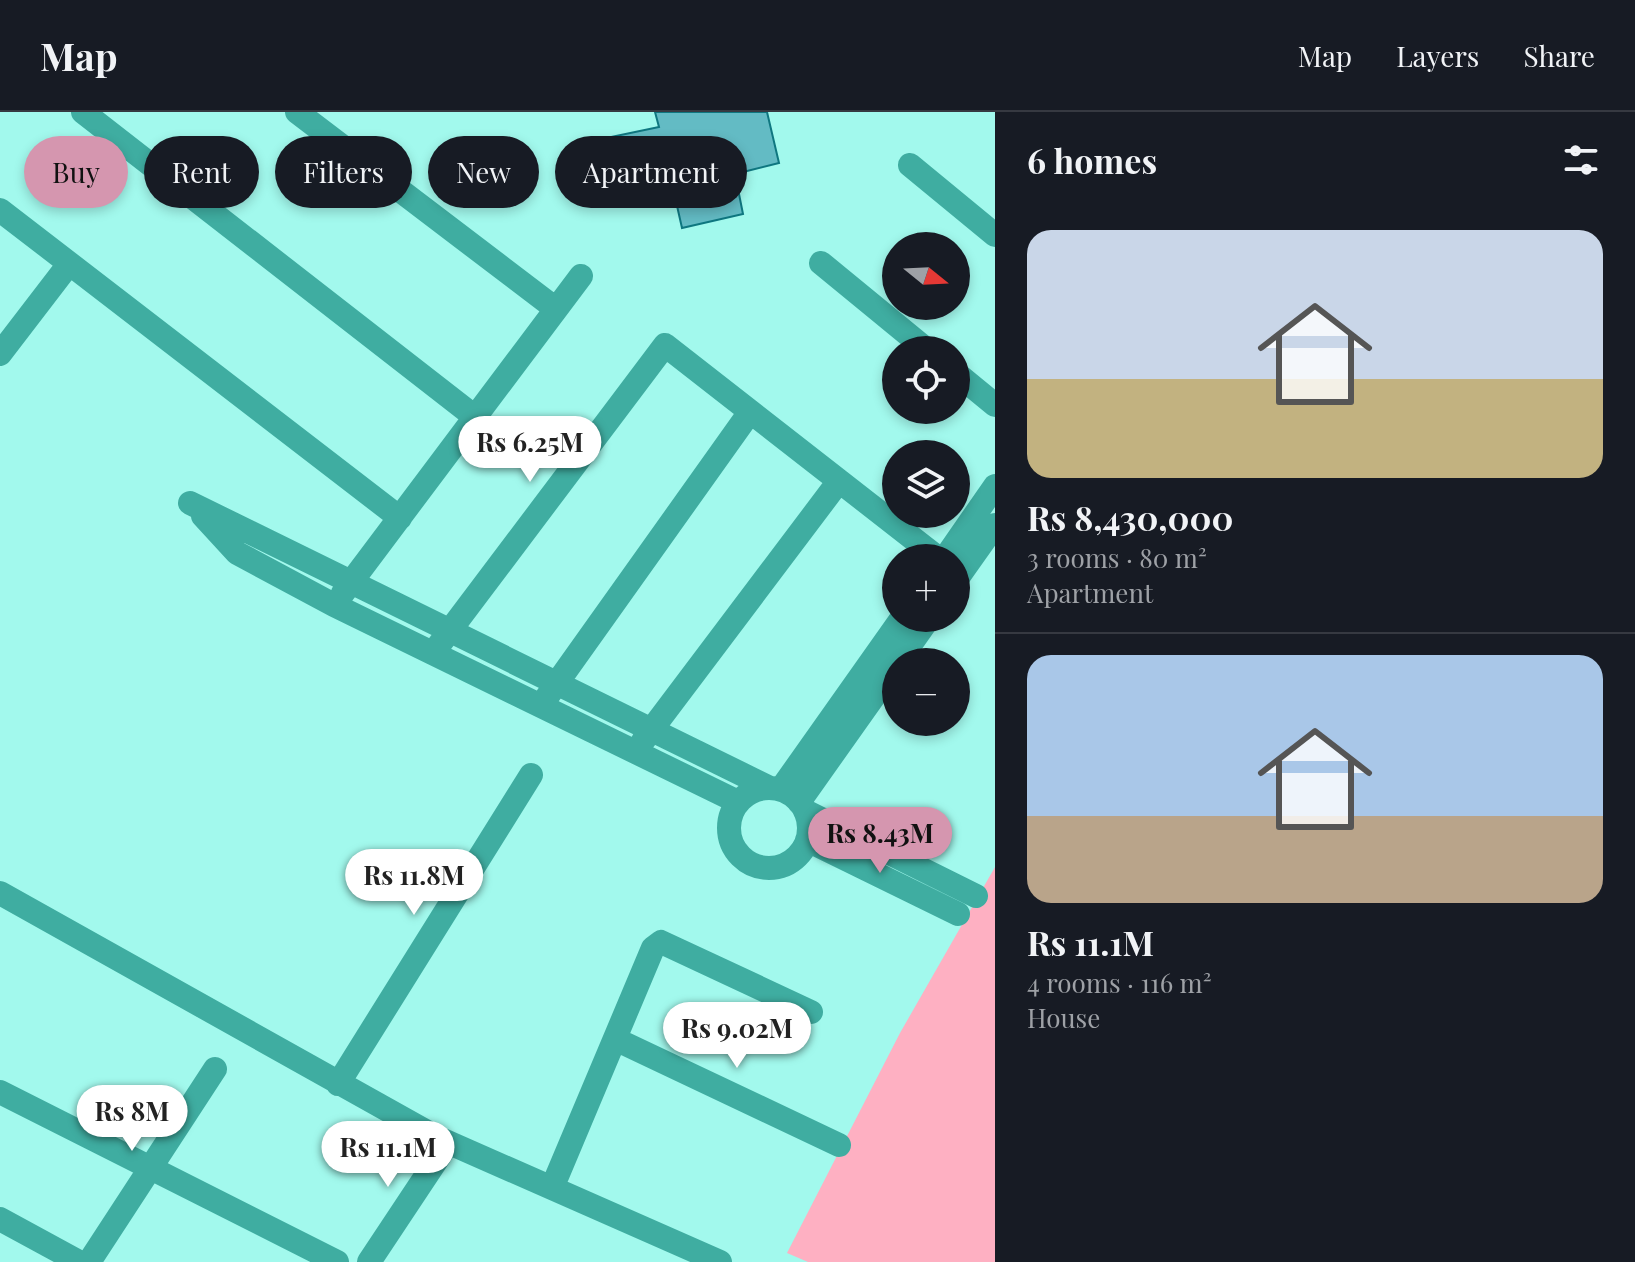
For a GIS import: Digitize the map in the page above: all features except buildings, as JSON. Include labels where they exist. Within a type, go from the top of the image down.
[{"type":"street","points":[[83,112],[475,417]]},
{"type":"street","points":[[297,112],[556,309]]},
{"type":"street","points":[[910,165],[995,235]]},
{"type":"street","points":[[0,210],[400,518]]},
{"type":"street","points":[[821,263],[910,336]]},
{"type":"street","points":[[0,354],[69,264]]},
{"type":"street","points":[[334,605],[581,276]]},
{"type":"street","points":[[433,653],[665,345],[920,544]]},
{"type":"street","points":[[970,384],[995,405]]},
{"type":"street","points":[[541,705],[750,412]]},
{"type":"street","points":[[635,752],[839,481]]},
{"type":"street","points":[[967,544],[995,486]]},
{"type":"street","points":[[738,802],[334,605],[237,553],[190,503],[789,798],[976,896]]},
{"type":"street","points":[[970,553],[995,525]]},
{"type":"street","points":[[789,798],[893,632]]},
{"type":"street","points":[[789,798],[882,683]]},
{"type":"street","points":[[338,1084],[531,775]]},
{"type":"street","points":[[747,794],[789,798],[808,822],[807,840],[800,853],[782,866],[771,869],[749,864],[733,847],[729,836],[732,812],[738,802],[747,794]]},
{"type":"street","points":[[807,840],[958,914]]},
{"type":"street","points":[[0,893],[448,1143],[720,1262]]},
{"type":"street","points":[[552,1188],[653,948],[661,942],[811,1012]]},
{"type":"street","points":[[615,1039],[839,1145]]},
{"type":"street","points":[[89,1262],[215,1069]]},
{"type":"street","points":[[0,1092],[337,1262]]},
{"type":"street","points":[[369,1262],[448,1143]]},
{"type":"street","points":[[0,1219],[79,1262]]},
{"type":"shaded area","points":[[995,867],[995,1262],[808,1262],[787,1253],[900,1033]]}]
